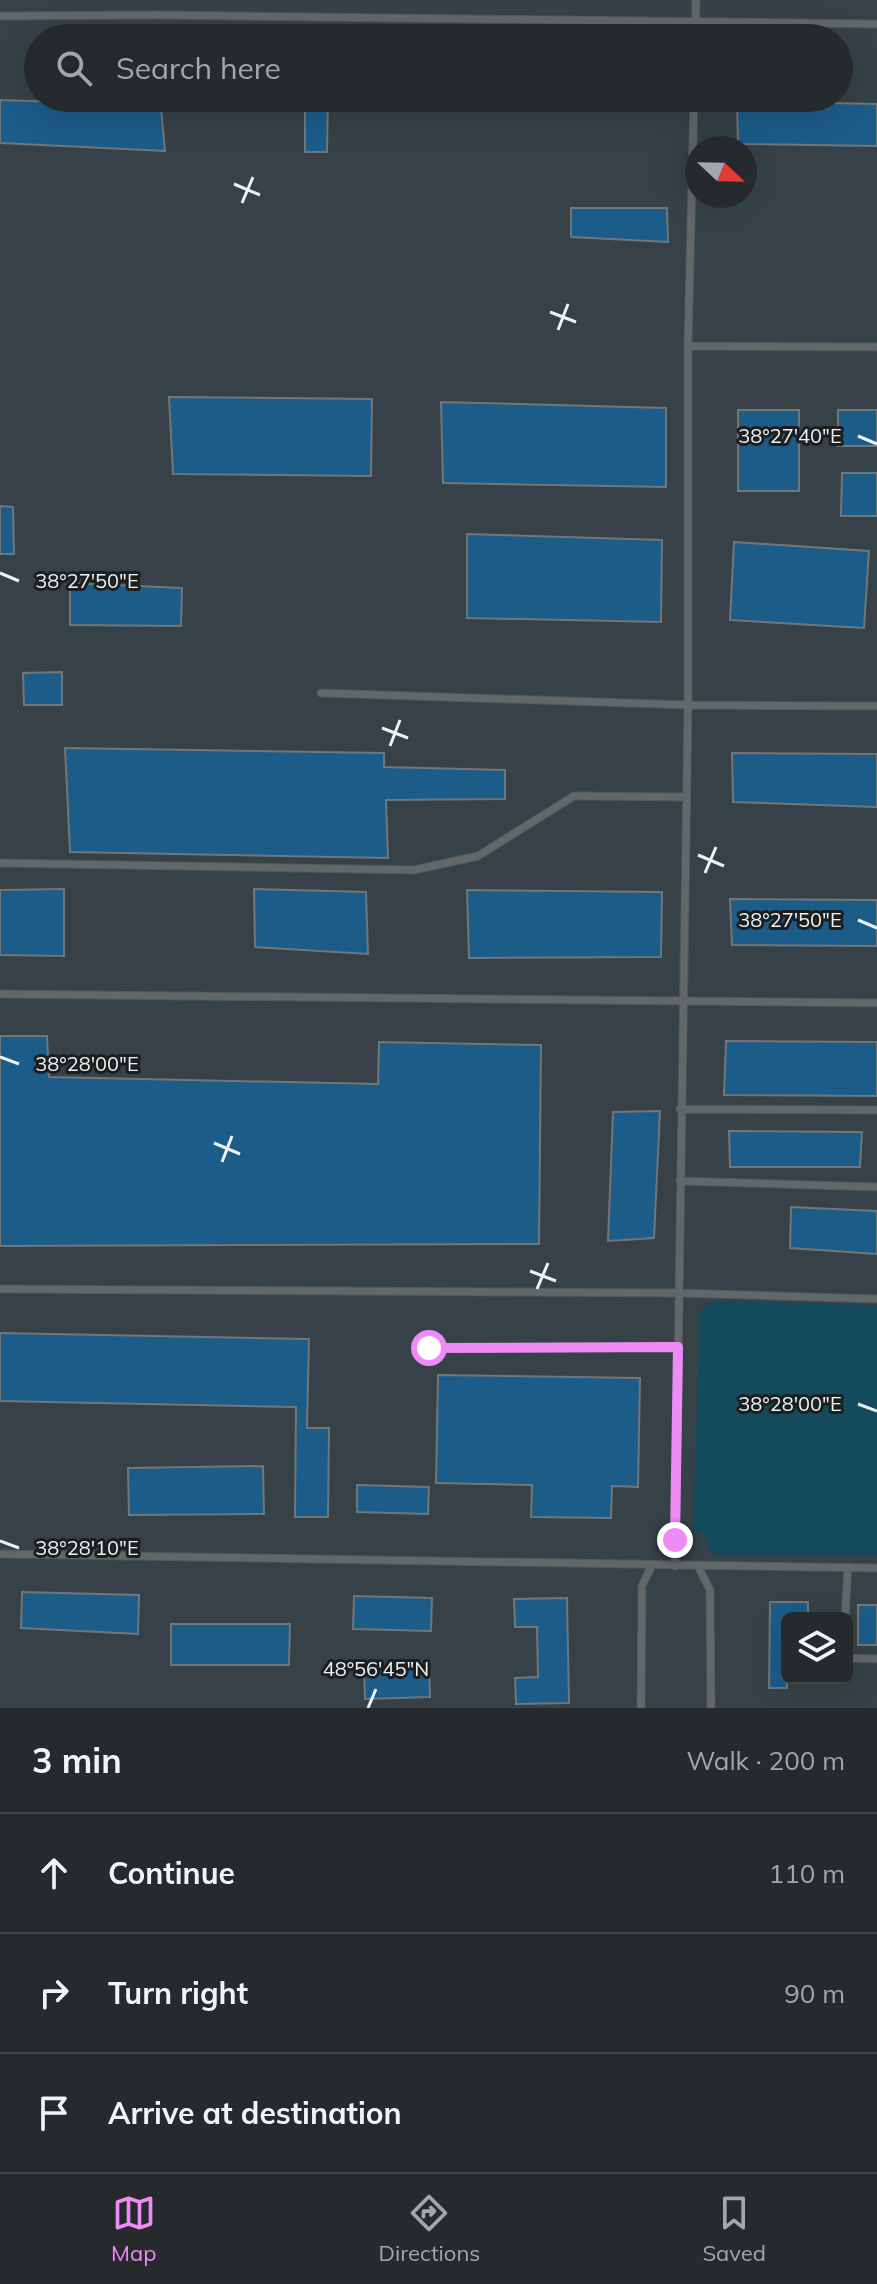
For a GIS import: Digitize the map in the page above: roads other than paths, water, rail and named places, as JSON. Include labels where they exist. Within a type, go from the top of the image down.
[{"type":"lane","points":[[695,23],[696,0]]},
{"type":"lane","points":[[0,16],[159,15],[877,24]]},
{"type":"lane","points":[[675,1566],[688,705],[688,346],[694,112]]},
{"type":"lane","points":[[688,346],[877,347]]},
{"type":"lane","points":[[321,693],[688,705],[877,706]]},
{"type":"lane","points":[[0,863],[414,870],[478,856],[574,796],[686,797]]},
{"type":"lane","points":[[0,994],[877,1003]]},
{"type":"lane","points":[[680,1109],[877,1110]]},
{"type":"lane","points":[[680,1181],[877,1187]]},
{"type":"lane","points":[[0,1289],[678,1293],[877,1299]]},
{"type":"lane","points":[[429,1348],[678,1347]]},
{"type":"lane","points":[[0,1554],[877,1568]]},
{"type":"lane","points":[[641,1708],[642,1586],[652,1565]]},
{"type":"lane","points":[[698,1566],[710,1590],[711,1708]]},
{"type":"lane","points":[[845,1612],[848,1567]]},
{"type":"lane","points":[[853,1658],[877,1659]]}]
